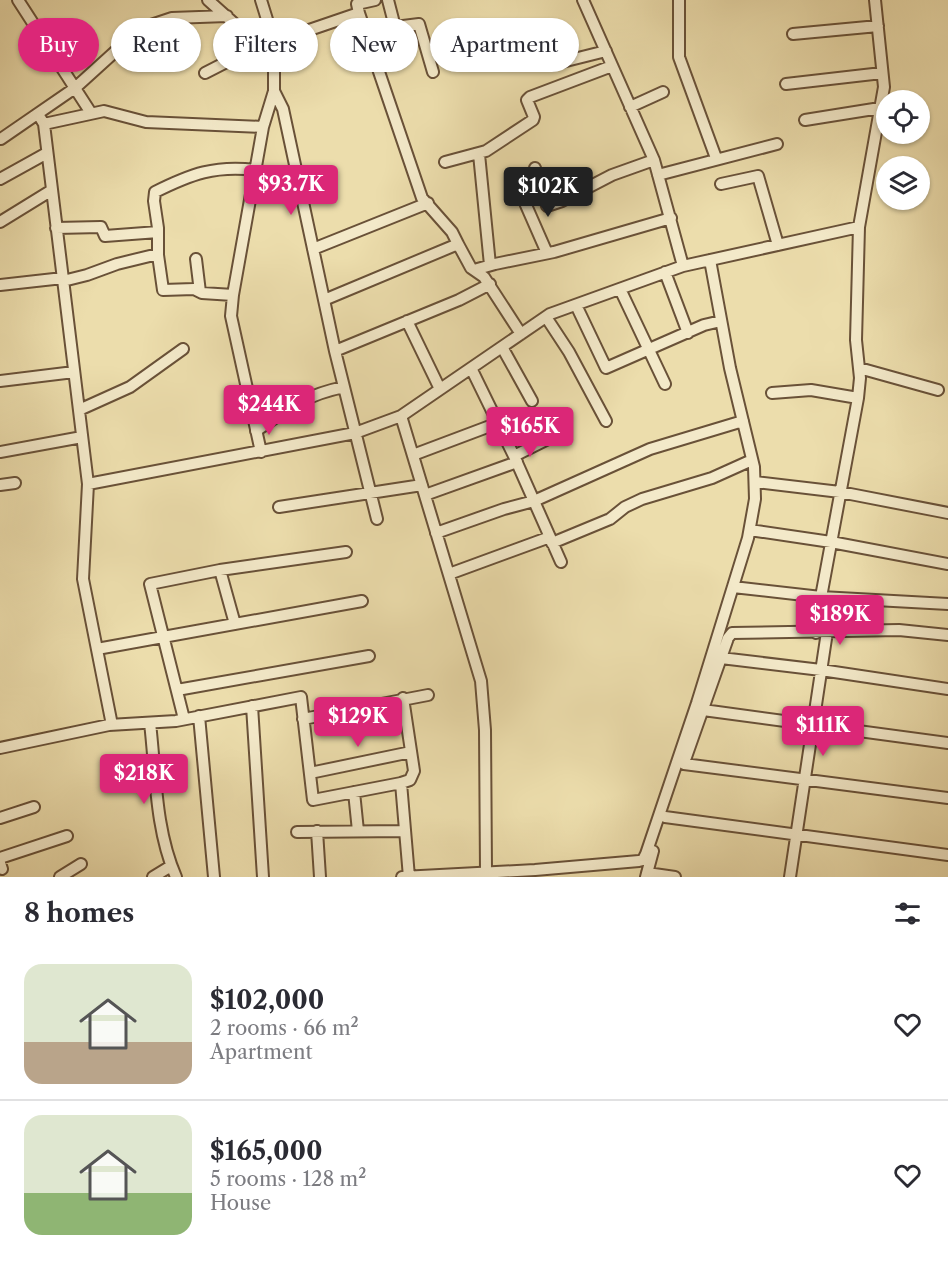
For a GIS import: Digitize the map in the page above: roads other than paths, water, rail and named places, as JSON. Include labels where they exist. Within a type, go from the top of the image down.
[{"type":"street","points":[[18,0],[91,113]]},
{"type":"street","points":[[208,0],[227,16]]},
{"type":"street","points":[[261,0],[267,18]]},
{"type":"street","points":[[318,22],[357,5],[375,0]]},
{"type":"street","points":[[388,0],[395,27],[419,24],[430,65]]},
{"type":"street","points":[[583,0],[654,160],[683,266]]},
{"type":"street","points":[[679,0],[679,57],[716,159]]},
{"type":"street","points":[[875,0],[883,90]]},
{"type":"street","points":[[357,5],[422,198],[452,232],[474,270],[484,277],[521,334]]},
{"type":"street","points":[[1,139],[75,88],[129,39],[151,25],[172,18],[227,16]]},
{"type":"street","points":[[793,34],[878,26]]},
{"type":"street","points":[[579,58],[606,51]]},
{"type":"street","points":[[445,162],[491,148],[533,120],[534,117],[527,100],[530,97],[612,66]]},
{"type":"street","points":[[205,73],[213,69]]},
{"type":"street","points":[[261,452],[231,316],[262,127],[274,91],[274,72]]},
{"type":"street","points":[[786,84],[882,73]]},
{"type":"street","points":[[274,91],[283,109],[335,351],[377,519]]},
{"type":"street","points":[[630,106],[663,92]]},
{"type":"street","points":[[805,120],[876,109]]},
{"type":"street","points":[[44,124],[104,111],[146,122],[262,127]]},
{"type":"street","points":[[38,114],[44,124],[88,484],[83,579],[112,725]]},
{"type":"street","points":[[790,877],[821,670],[821,597],[858,398],[859,368],[856,340],[859,227],[876,131]]},
{"type":"street","points":[[658,175],[777,144]]},
{"type":"street","points":[[0,179],[47,153]]},
{"type":"street","points":[[479,153],[490,265]]},
{"type":"street","points":[[535,168],[547,206],[562,201],[612,175],[654,160]]},
{"type":"street","points":[[233,295],[200,292],[194,289],[163,290],[154,192],[180,179],[208,170],[220,168],[256,170]]},
{"type":"street","points":[[721,184],[758,176],[778,245]]},
{"type":"street","points":[[0,222],[52,190]]},
{"type":"street","points":[[522,196],[547,253]]},
{"type":"street","points":[[313,249],[428,203]]},
{"type":"street","points":[[474,270],[554,252],[671,218]]},
{"type":"street","points":[[56,228],[101,227],[105,236],[158,231]]},
{"type":"street","points":[[88,484],[355,433],[401,416],[546,317],[683,266],[859,227]]},
{"type":"street","points":[[324,300],[458,243]]},
{"type":"street","points":[[0,285],[63,280],[158,254]]},
{"type":"street","points":[[196,259],[200,292]]},
{"type":"street","points":[[402,877],[519,874],[643,860],[697,703],[733,587],[750,530],[755,499],[752,460],[710,260]]},
{"type":"street","points":[[665,272],[688,333]]},
{"type":"street","points":[[335,351],[459,300],[489,284]]},
{"type":"street","points":[[620,289],[666,384]]},
{"type":"street","points":[[576,305],[606,368],[704,326],[721,321]]},
{"type":"street","points":[[546,317],[606,422]]},
{"type":"street","points":[[407,321],[440,389]]},
{"type":"street","points":[[502,347],[532,401]]},
{"type":"street","points":[[79,411],[130,387],[183,349]]},
{"type":"street","points":[[471,368],[561,562]]},
{"type":"street","points":[[859,368],[938,390]]},
{"type":"street","points":[[0,381],[74,372]]},
{"type":"street","points":[[256,431],[298,401],[316,393],[344,387]]},
{"type":"street","points":[[772,393],[811,390],[858,398]]},
{"type":"street","points":[[401,416],[481,681],[485,730],[486,871]]},
{"type":"street","points":[[436,533],[534,501],[650,449],[743,421]]},
{"type":"street","points":[[413,455],[498,423]]},
{"type":"street","points":[[279,507],[371,493],[424,490],[515,459],[566,430]]},
{"type":"street","points":[[0,452],[82,437]]},
{"type":"street","points":[[449,574],[610,519],[625,507],[642,499],[712,478],[752,460]]},
{"type":"street","points":[[755,482],[840,492],[948,513]]},
{"type":"street","points":[[0,485],[15,483]]},
{"type":"street","points":[[750,530],[831,542],[948,564]]},
{"type":"street","points":[[184,719],[150,584],[220,570],[346,552]]},
{"type":"street","points":[[220,570],[235,624]]},
{"type":"street","points":[[733,587],[821,597],[948,604]]},
{"type":"street","points":[[97,649],[362,601]]},
{"type":"street","points":[[675,877],[646,875],[728,638],[732,633],[899,630],[948,634]]},
{"type":"street","points":[[177,690],[369,656]]},
{"type":"street","points":[[721,658],[948,689]]},
{"type":"street","points":[[303,719],[428,695]]},
{"type":"street","points":[[0,748],[112,725],[184,719],[301,697],[313,800],[410,780],[414,771],[403,698]]},
{"type":"street","points":[[252,706],[263,877]]},
{"type":"street","points":[[703,710],[948,743]]},
{"type":"street","points":[[199,716],[214,877]]},
{"type":"street","points":[[150,723],[161,828],[166,853],[176,877]]},
{"type":"street","points":[[310,773],[411,752]]},
{"type":"street","points":[[684,764],[948,798]]},
{"type":"street","points":[[401,783],[410,877]]},
{"type":"street","points":[[354,792],[358,831]]},
{"type":"street","points":[[0,818],[34,807]]},
{"type":"street","points":[[665,817],[948,855]]},
{"type":"street","points":[[317,831],[320,877]]},
{"type":"street","points":[[297,832],[405,831]]},
{"type":"street","points":[[1,863],[67,836]]},
{"type":"street","points":[[60,877],[81,864]]},
{"type":"street","points":[[153,877],[171,866]]}]
